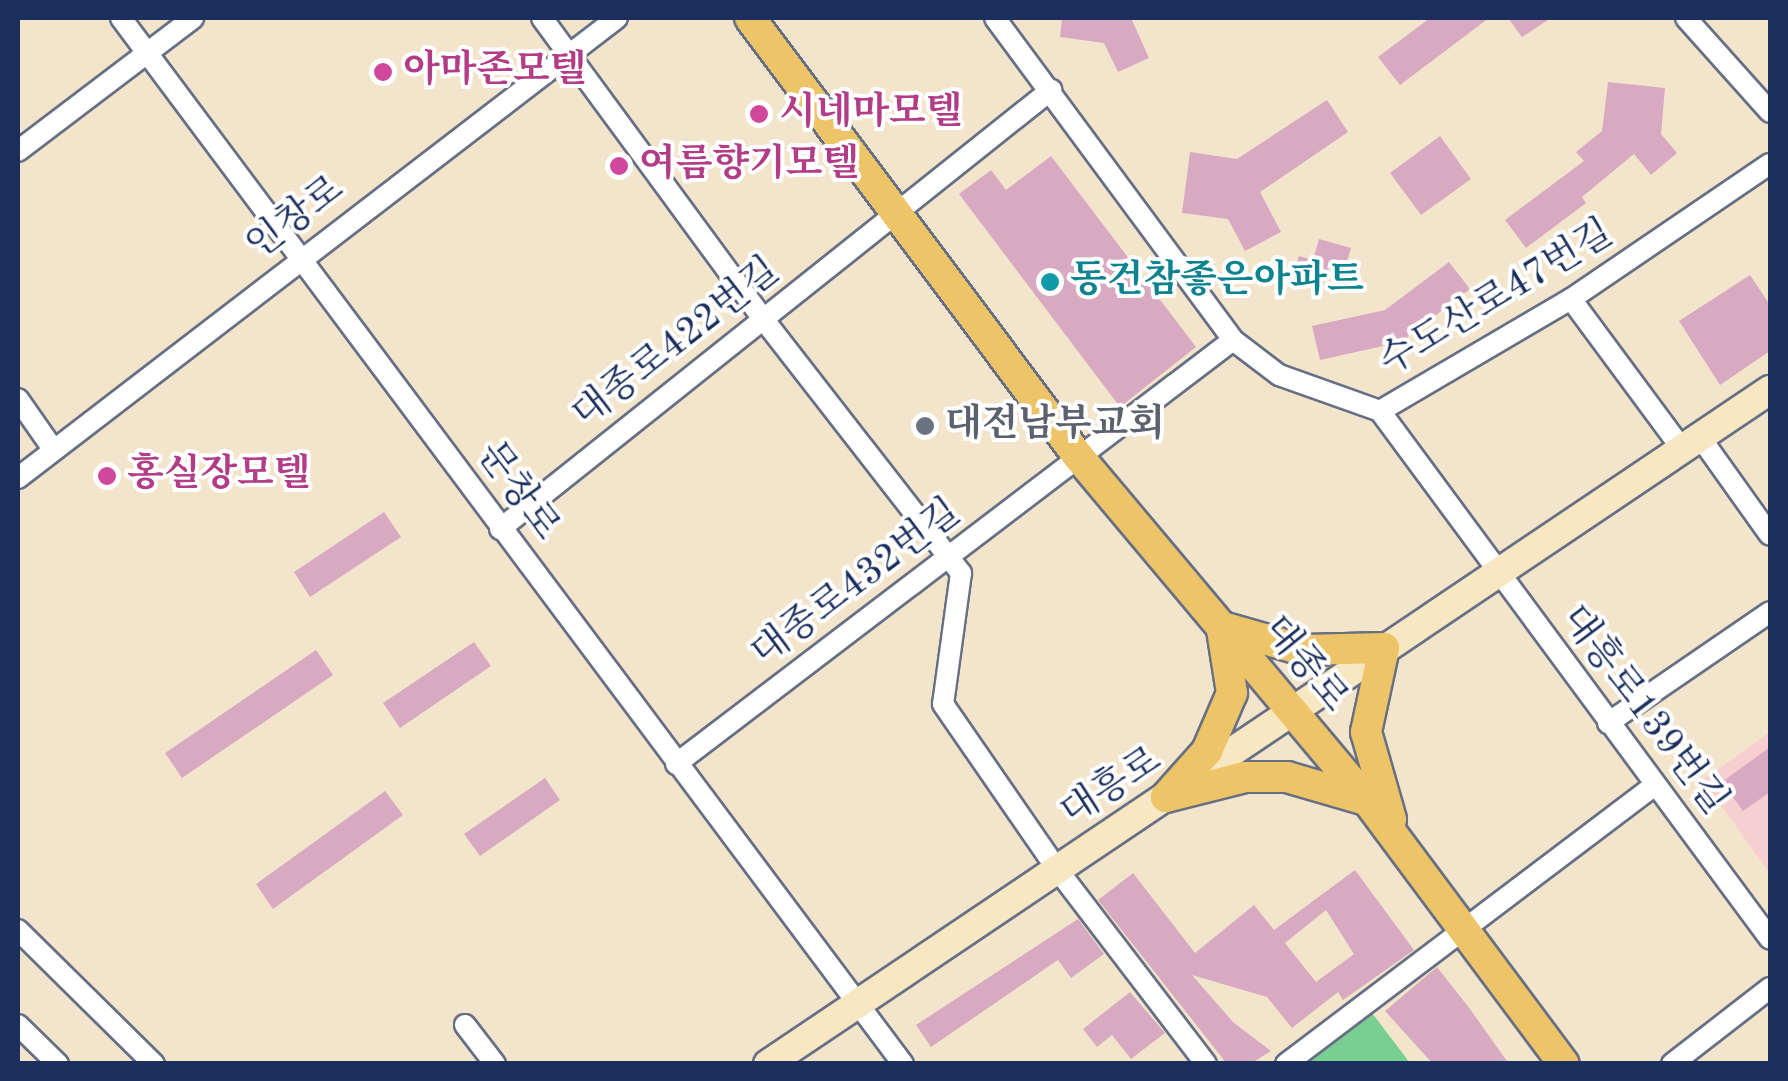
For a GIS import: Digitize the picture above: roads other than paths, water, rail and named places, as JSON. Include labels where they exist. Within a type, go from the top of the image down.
[{"type":"main road","name":"대종로","points":[[750,18],[1078,456],[1292,716],[1367,800],[1564,1064]]},
{"type":"main road","name":"대흥로","points":[[768,1064],[1292,716],[1384,648],[1770,390]]},
{"type":"main road","points":[[1166,797],[1207,751],[1232,693],[1222,627],[1304,650],[1384,648],[1366,732],[1401,843]]},
{"type":"main road","points":[[1166,797],[1245,777],[1288,777],[1367,800]]},
{"type":"street","name":"문창로","points":[[121,18],[903,1064]]},
{"type":"street","points":[[18,151],[194,18]]},
{"type":"street","points":[[542,18],[764,320],[961,573],[943,704],[1057,869],[1206,1064]]},
{"type":"street","name":"인창로","points":[[18,478],[618,18]]},
{"type":"street","name":"수도산로47번길","points":[[994,18],[1234,340],[1279,376],[1380,411],[1571,299],[1770,164]]},
{"type":"street","points":[[1686,18],[1770,112]]},
{"type":"street","points":[[897,214],[1051,90]]},
{"type":"street","name":"대종로422번길","points":[[500,529],[897,214]]},
{"type":"street","points":[[1571,299],[1770,535]]},
{"type":"street","points":[[1078,456],[1234,340]]},
{"type":"street","points":[[18,399],[53,449]]},
{"type":"street","points":[[1380,411],[1496,573]]},
{"type":"street","name":"대종로432번길","points":[[676,764],[950,559],[1078,456]]},
{"type":"street","name":"대흥로139번길","points":[[1496,573],[1770,939]]},
{"type":"street","points":[[1608,723],[1770,612]]},
{"type":"street","points":[[1286,1064],[1655,785]]},
{"type":"street","points":[[18,930],[154,1064]]},
{"type":"street","points":[[1672,1064],[1770,988]]},
{"type":"street","points":[[465,1025],[495,1064]]},
{"type":"street","points":[[18,1026],[58,1064]]},
{"type":"place","name":"아마존모텔","points":[[383,72]]},
{"type":"place","name":"시네마모텔","points":[[759,114]]},
{"type":"place","name":"여름향기모텔","points":[[619,166]]},
{"type":"place","name":"동건참좋은아파트","points":[[1050,282]]},
{"type":"place","name":"대전남부교회","points":[[925,426]]},
{"type":"place","name":"홍실장모텔","points":[[107,476]]}]
